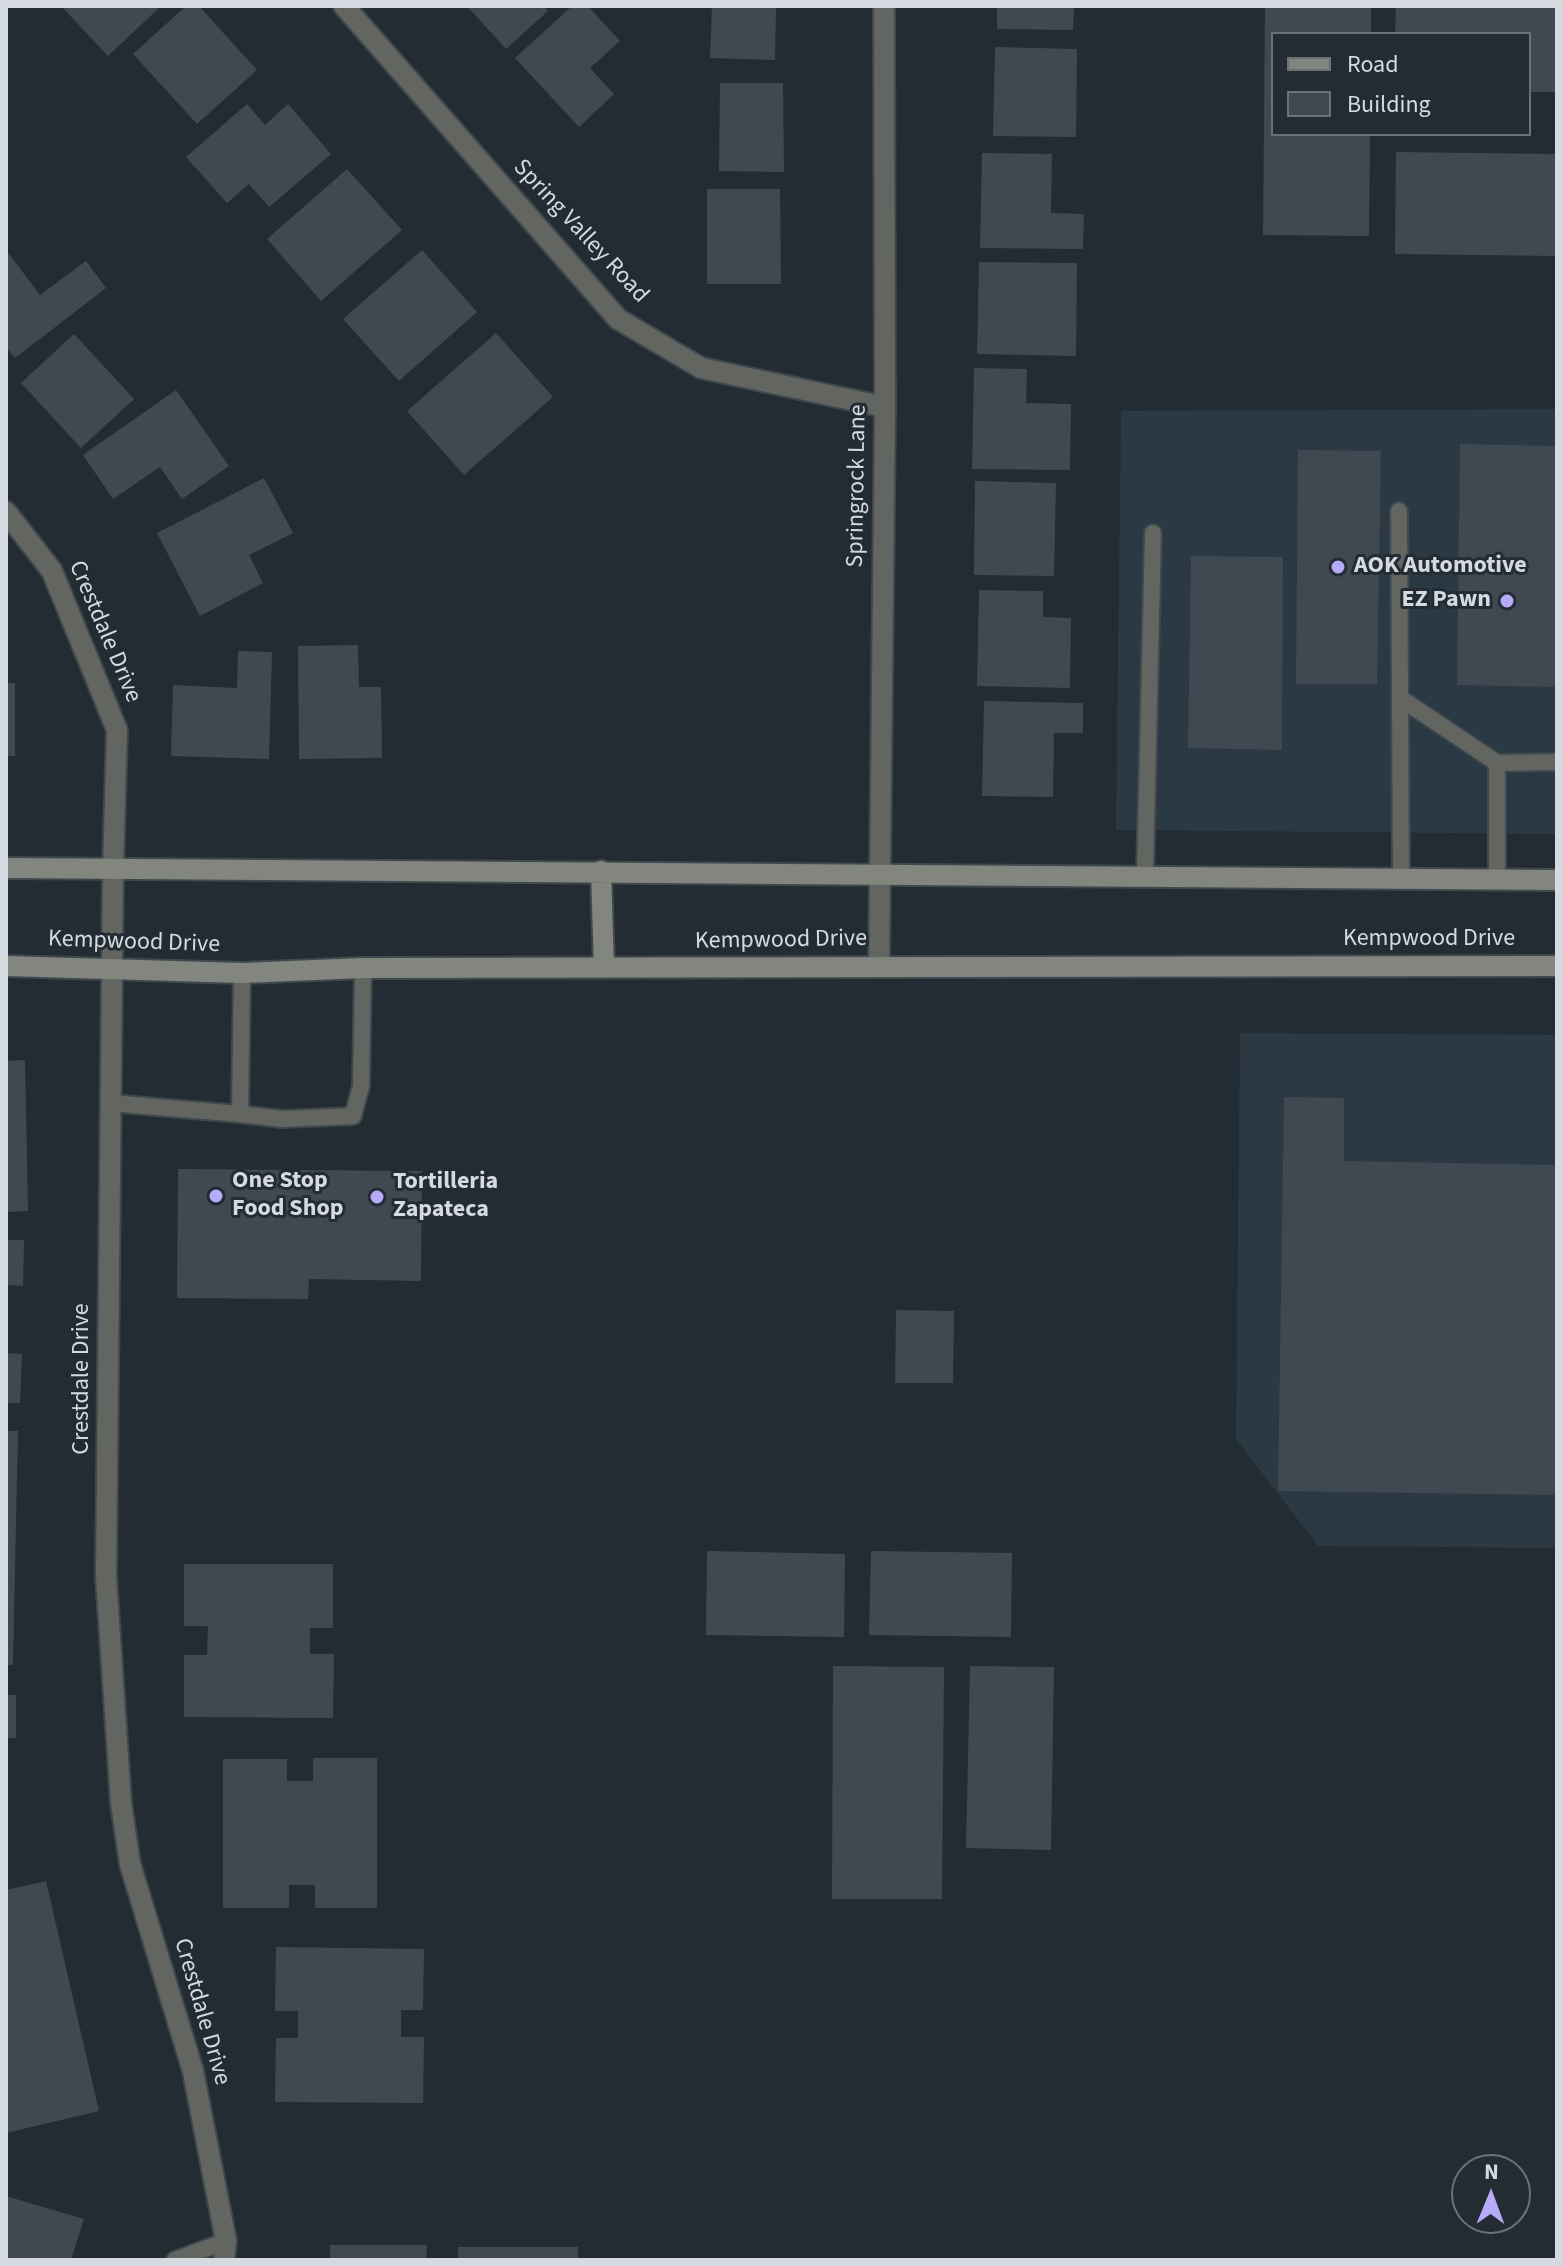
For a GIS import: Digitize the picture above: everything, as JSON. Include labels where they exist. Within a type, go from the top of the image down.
[{"type":"main road","points":[[6,868],[1145,874],[1557,880]]},
{"type":"main road","points":[[601,871],[604,968]]},
{"type":"main road","name":"Kempwood Drive","points":[[6,966],[242,973],[363,968],[1557,966]]},
{"type":"street","name":"Spring Valley Road","points":[[344,6],[618,319],[701,368],[885,407]]},
{"type":"street","name":"Springrock Lane","points":[[879,966],[885,407],[884,6]]},
{"type":"street","name":"Crestdale Drive","points":[[6,512],[52,571],[117,730],[110,967],[106,1576],[121,1803],[130,1864],[193,2071],[225,2251]]},
{"type":"lane","points":[[1399,511],[1401,877]]},
{"type":"lane","points":[[1145,874],[1153,533]]},
{"type":"lane","points":[[1400,698],[1497,763],[1557,762]]},
{"type":"lane","points":[[1497,763],[1497,879]]},
{"type":"lane","points":[[110,1103],[282,1119],[353,1116],[361,1086],[363,968]]},
{"type":"lane","points":[[240,1114],[242,973]]},
{"type":"lane","points":[[175,2260],[225,2251]]},
{"type":"shaded area","points":[[1557,409],[1557,834],[1116,830],[1121,411]]},
{"type":"shaded area","points":[[1240,1033],[1557,1035],[1557,1548],[1318,1546],[1236,1439]]},
{"type":"building","points":[[61,6],[161,6],[108,56]]},
{"type":"building","points":[[186,6],[199,6],[257,70],[197,124],[133,54]]},
{"type":"building","points":[[467,6],[544,6],[548,11],[506,49]]},
{"type":"building","points":[[572,6],[588,6],[620,41],[590,68],[614,94],[579,127],[515,58]]},
{"type":"building","points":[[712,6],[776,6],[775,60],[710,58]]},
{"type":"building","points":[[997,6],[1074,6],[1073,30],[997,29]]},
{"type":"building","points":[[1265,6],[1371,6],[1371,32],[1271,32],[1271,136],[1370,136],[1369,236],[1263,235]]},
{"type":"building","points":[[1396,6],[1557,6],[1557,92],[1531,92],[1531,32],[1395,32]]},
{"type":"building","points":[[995,47],[1077,49],[1076,137],[993,136]]},
{"type":"building","points":[[720,83],[783,83],[784,172],[719,171]]},
{"type":"building","points":[[247,104],[265,125],[288,104],[331,154],[269,207],[249,184],[227,203],[186,157]]},
{"type":"building","points":[[1396,152],[1557,154],[1557,256],[1395,254]]},
{"type":"building","points":[[982,153],[1052,154],[1051,213],[1084,214],[1083,249],[980,248]]},
{"type":"building","points":[[347,169],[402,230],[321,301],[267,239]]},
{"type":"building","points":[[707,189],[780,189],[781,284],[707,284]]},
{"type":"building","points":[[6,250],[40,295],[86,261],[106,288],[15,358],[6,347]]},
{"type":"building","points":[[422,250],[477,312],[399,381],[343,319]]},
{"type":"building","points":[[979,262],[1077,263],[1076,356],[977,354]]},
{"type":"building","points":[[496,333],[553,397],[464,475],[407,411]]},
{"type":"building","points":[[74,334],[134,399],[81,448],[21,383]]},
{"type":"building","points":[[974,368],[1027,369],[1026,403],[1071,404],[1070,470],[972,469]]},
{"type":"building","points":[[176,390],[229,466],[182,499],[160,467],[113,499],[83,455]]},
{"type":"building","name":"EZ Pawn","points":[[1460,444],[1557,446],[1555,687],[1457,685]]},
{"type":"building","name":"AOK Automotive","points":[[1298,450],[1381,451],[1377,684],[1296,684]]},
{"type":"building","points":[[264,478],[293,533],[249,555],[263,583],[200,616],[157,533]]},
{"type":"building","points":[[975,481],[1056,483],[1054,576],[974,575]]},
{"type":"building","points":[[1191,556],[1283,557],[1282,750],[1188,748]]},
{"type":"building","points":[[979,590],[1043,591],[1043,617],[1071,618],[1070,688],[977,686]]},
{"type":"building","points":[[358,645],[359,687],[381,687],[382,758],[299,759],[298,646]]},
{"type":"building","points":[[238,651],[272,652],[269,759],[171,756],[173,685],[237,688]]},
{"type":"building","points":[[6,683],[15,683],[15,756],[6,756]]},
{"type":"building","points":[[984,701],[1083,703],[1083,733],[1054,733],[1053,797],[982,796]]},
{"type":"building","points":[[25,1060],[28,1211],[6,1212],[6,1061]]},
{"type":"building","points":[[1284,1097],[1344,1098],[1344,1161],[1557,1165],[1557,1495],[1278,1491]]},
{"type":"building","points":[[178,1169],[422,1171],[421,1281],[309,1279],[308,1299],[177,1298]]},
{"type":"building","points":[[6,1240],[24,1240],[23,1286],[6,1285]]},
{"type":"building","points":[[896,1310],[954,1311],[953,1383],[895,1383]]},
{"type":"building","points":[[6,1353],[22,1354],[20,1403],[6,1403]]},
{"type":"building","points":[[6,1431],[18,1431],[13,1665],[6,1665]]},
{"type":"building","points":[[707,1551],[845,1554],[844,1637],[706,1635]]},
{"type":"building","points":[[871,1551],[1012,1553],[1011,1637],[869,1635]]},
{"type":"building","points":[[184,1564],[333,1564],[333,1628],[310,1628],[310,1654],[334,1654],[333,1718],[184,1717],[184,1655],[207,1655],[208,1626],[184,1626]]},
{"type":"building","points":[[833,1666],[944,1667],[942,1899],[832,1899]]},
{"type":"building","points":[[970,1666],[1054,1667],[1051,1850],[966,1848]]},
{"type":"building","points":[[6,1695],[16,1695],[16,1738],[6,1738]]},
{"type":"building","points":[[313,1758],[377,1758],[377,1908],[315,1908],[315,1885],[289,1885],[289,1908],[223,1908],[223,1759],[287,1759],[287,1781],[313,1781]]},
{"type":"building","points":[[46,1881],[99,2111],[6,2133],[6,1890]]},
{"type":"building","points":[[276,1947],[424,1949],[423,2010],[401,2010],[401,2037],[424,2037],[423,2103],[275,2102],[276,2038],[298,2038],[298,2011],[275,2011]]},
{"type":"building","points":[[6,2196],[84,2219],[71,2260],[6,2260]]},
{"type":"building","points":[[330,2245],[427,2245],[426,2260],[330,2260]]},
{"type":"building","points":[[458,2247],[578,2247],[578,2260],[458,2260]]},
{"type":"place","name":"AOK Automotive","points":[[1338,567]]},
{"type":"place","name":"EZ Pawn","points":[[1507,601]]},
{"type":"place","name":"One Stop Food Shop","points":[[216,1196]]},
{"type":"place","name":"Tortilleria Zapateca","points":[[377,1197]]}]
